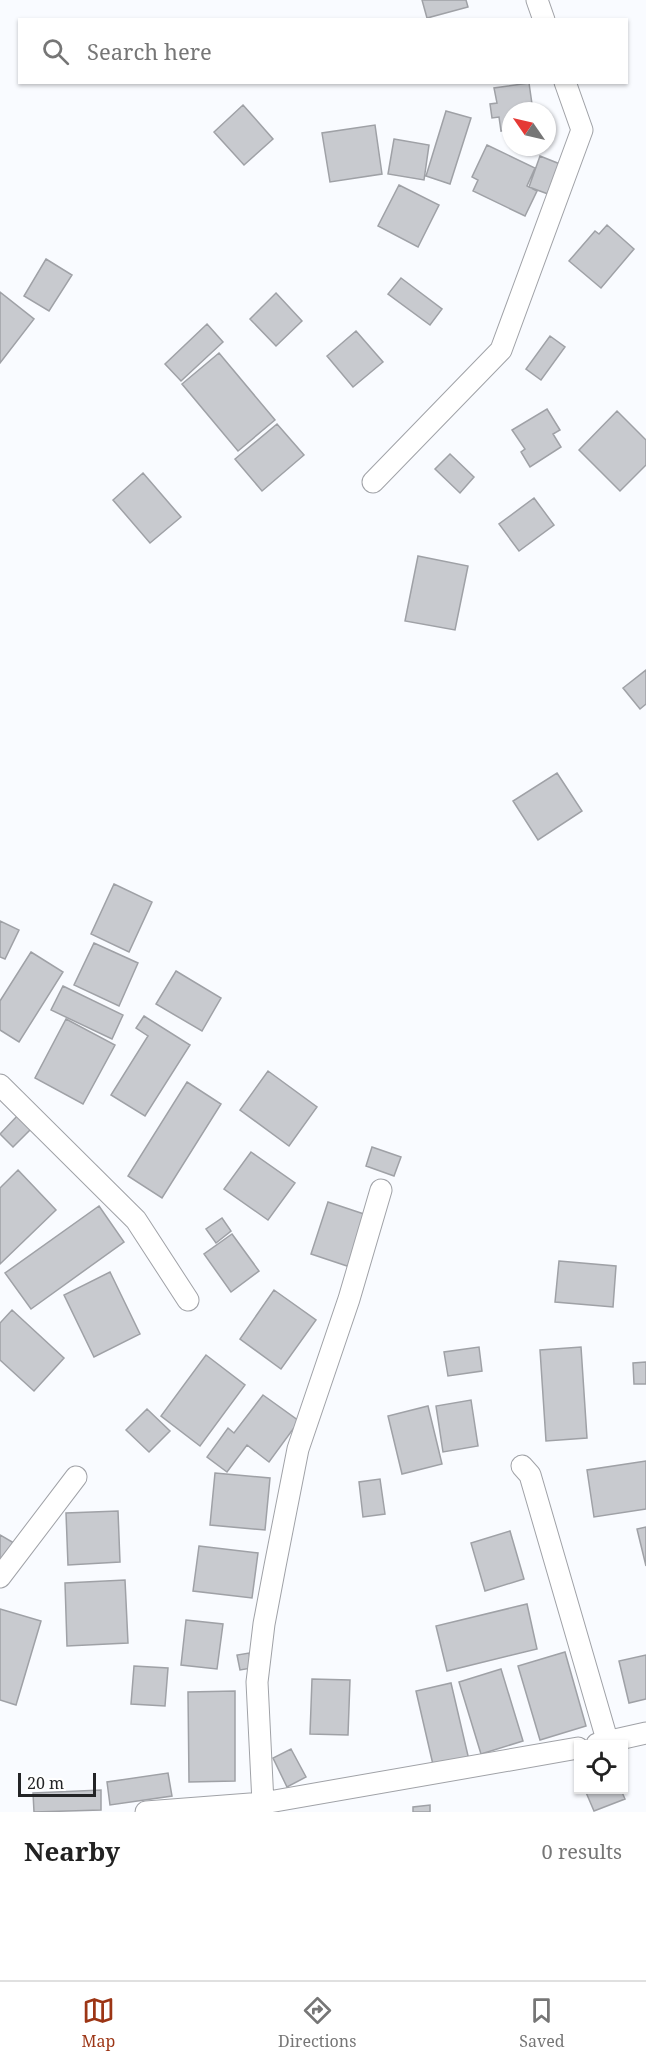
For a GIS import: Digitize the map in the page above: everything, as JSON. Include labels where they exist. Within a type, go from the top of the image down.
[{"type":"street","points":[[537,0],[543,18]]},
{"type":"street","points":[[373,482],[501,350],[582,130],[566,84]]},
{"type":"street","points":[[0,1085],[136,1220],[188,1300]]},
{"type":"street","points":[[263,1803],[257,1682],[264,1624],[275,1566],[298,1449],[349,1299],[381,1190]]},
{"type":"street","points":[[522,1466],[530,1475],[601,1740]]},
{"type":"street","points":[[0,1577],[76,1477]]},
{"type":"street","points":[[618,1740],[646,1733]]},
{"type":"street","points":[[146,1812],[263,1803],[574,1749]]},
{"type":"building","points":[[422,0],[466,0],[468,7],[427,18]]},
{"type":"building","points":[[529,84],[532,102],[502,102],[501,131],[499,117],[492,118],[490,104],[497,103],[494,88]]},
{"type":"building","points":[[243,105],[273,139],[244,165],[214,132]]},
{"type":"building","points":[[446,111],[471,118],[450,184],[426,176]]},
{"type":"building","points":[[375,125],[382,174],[330,182],[322,133]]},
{"type":"building","points":[[394,139],[429,145],[424,180],[388,174]]},
{"type":"building","points":[[487,145],[502,152],[502,156],[510,156],[535,168],[527,186],[537,191],[525,216],[473,191],[478,180],[472,177]]},
{"type":"building","points":[[540,156],[560,164],[548,194],[529,187]]},
{"type":"building","points":[[399,185],[439,205],[418,247],[378,226]]},
{"type":"building","points":[[607,225],[634,249],[601,288],[569,261],[595,231],[599,234]]},
{"type":"building","points":[[46,259],[72,275],[49,311],[24,296]]},
{"type":"building","points":[[401,278],[442,309],[430,325],[388,294]]},
{"type":"building","points":[[0,292],[34,319],[0,363]]},
{"type":"building","points":[[276,293],[302,321],[276,346],[250,319]]},
{"type":"building","points":[[207,324],[223,342],[181,381],[165,364]]},
{"type":"building","points":[[356,331],[383,362],[353,387],[327,356]]},
{"type":"building","points":[[550,336],[565,347],[541,380],[526,369]]},
{"type":"building","points":[[219,353],[275,420],[238,451],[182,384]]},
{"type":"building","points":[[547,409],[560,430],[553,434],[561,447],[530,467],[521,452],[525,449],[512,430]]},
{"type":"building","points":[[617,411],[646,440],[646,465],[620,491],[579,450]]},
{"type":"building","points":[[277,424],[304,455],[262,491],[235,459]]},
{"type":"building","points":[[450,454],[474,477],[460,493],[435,469]]},
{"type":"building","points":[[143,473],[181,517],[150,543],[113,500]]},
{"type":"building","points":[[534,498],[554,525],[519,551],[499,524]]},
{"type":"building","points":[[418,556],[468,566],[455,630],[405,621]]},
{"type":"building","points":[[646,670],[646,704],[640,709],[623,688]]},
{"type":"building","points":[[557,773],[582,811],[538,840],[513,801]]},
{"type":"building","points":[[114,884],[152,902],[129,952],[91,934]]},
{"type":"building","points":[[0,921],[19,930],[5,959],[0,957]]},
{"type":"building","points":[[94,943],[138,963],[119,1006],[74,985]]},
{"type":"building","points":[[31,952],[63,972],[19,1042],[0,1030],[0,1001]]},
{"type":"building","points":[[176,971],[221,998],[202,1031],[156,1004]]},
{"type":"building","points":[[63,986],[123,1015],[112,1039],[51,1010]]},
{"type":"building","points":[[144,1016],[190,1045],[145,1116],[111,1095],[148,1036],[136,1028]]},
{"type":"building","points":[[66,1019],[115,1045],[83,1104],[35,1078]]},
{"type":"building","points":[[268,1071],[317,1107],[289,1146],[240,1110]]},
{"type":"building","points":[[187,1082],[221,1104],[162,1198],[128,1176]]},
{"type":"building","points":[[19,1114],[33,1127],[13,1147],[0,1134]]},
{"type":"building","points":[[372,1147],[401,1157],[394,1176],[366,1166]]},
{"type":"building","points":[[251,1152],[295,1183],[268,1220],[224,1189]]},
{"type":"building","points":[[18,1170],[56,1210],[0,1264],[0,1188]]},
{"type":"building","points":[[328,1202],[367,1215],[350,1267],[311,1254]]},
{"type":"building","points":[[99,1206],[124,1242],[31,1309],[5,1273]]},
{"type":"building","points":[[222,1218],[231,1231],[216,1243],[206,1229]]},
{"type":"building","points":[[232,1234],[259,1271],[231,1292],[204,1254]]},
{"type":"building","points":[[559,1261],[616,1266],[613,1307],[555,1302]]},
{"type":"building","points":[[110,1272],[140,1334],[94,1357],[64,1295]]},
{"type":"building","points":[[274,1290],[316,1320],[281,1369],[240,1339]]},
{"type":"building","points":[[12,1310],[64,1358],[34,1391],[0,1360],[0,1323]]},
{"type":"building","points":[[479,1347],[482,1371],[448,1376],[444,1352]]},
{"type":"building","points":[[581,1347],[587,1438],[546,1441],[540,1350]]},
{"type":"building","points":[[206,1355],[245,1385],[200,1446],[161,1416]]},
{"type":"building","points":[[646,1362],[646,1384],[634,1384],[633,1363]]},
{"type":"building","points":[[263,1395],[299,1421],[269,1462],[247,1445],[227,1472],[207,1457],[228,1428],[234,1433]]},
{"type":"building","points":[[471,1400],[478,1446],[443,1452],[436,1406]]},
{"type":"building","points":[[428,1406],[442,1464],[402,1474],[388,1416]]},
{"type":"building","points":[[147,1409],[170,1431],[149,1452],[126,1430]]},
{"type":"building","points":[[646,1461],[646,1509],[594,1517],[587,1470]]},
{"type":"building","points":[[215,1473],[270,1478],[265,1530],[210,1525]]},
{"type":"building","points":[[380,1479],[385,1514],[363,1517],[359,1482]]},
{"type":"building","points":[[118,1511],[120,1562],[68,1565],[66,1513]]},
{"type":"building","points":[[646,1527],[646,1566],[637,1529]]},
{"type":"building","points":[[510,1531],[524,1579],[485,1591],[471,1543]]},
{"type":"building","points":[[0,1535],[14,1543],[0,1563]]},
{"type":"building","points":[[199,1546],[258,1553],[252,1598],[193,1591]]},
{"type":"building","points":[[125,1580],[128,1643],[67,1646],[65,1583]]},
{"type":"building","points":[[527,1604],[537,1649],[447,1671],[436,1626]]},
{"type":"building","points":[[0,1609],[41,1621],[16,1705],[0,1700]]},
{"type":"building","points":[[186,1620],[223,1624],[217,1669],[181,1665]]},
{"type":"building","points":[[565,1652],[586,1726],[540,1740],[518,1666]]},
{"type":"building","points":[[249,1653],[252,1668],[240,1670],[237,1655]]},
{"type":"building","points":[[646,1655],[646,1699],[629,1703],[619,1661]]},
{"type":"building","points":[[134,1666],[168,1668],[165,1706],[131,1704]]},
{"type":"building","points":[[501,1669],[523,1741],[481,1754],[459,1682]]},
{"type":"building","points":[[312,1679],[350,1680],[348,1735],[310,1734]]},
{"type":"building","points":[[451,1683],[469,1760],[434,1769],[416,1691]]},
{"type":"building","points":[[235,1691],[235,1781],[189,1782],[188,1692]]},
{"type":"building","points":[[291,1749],[306,1777],[287,1787],[273,1758]]},
{"type":"building","points":[[168,1773],[172,1796],[110,1805],[107,1782]]},
{"type":"building","points":[[101,1790],[101,1810],[34,1812],[33,1793]]},
{"type":"building","points":[[587,1794],[623,1794],[625,1799],[594,1811]]},
{"type":"building","points":[[430,1805],[430,1812],[413,1812],[413,1807]]}]
